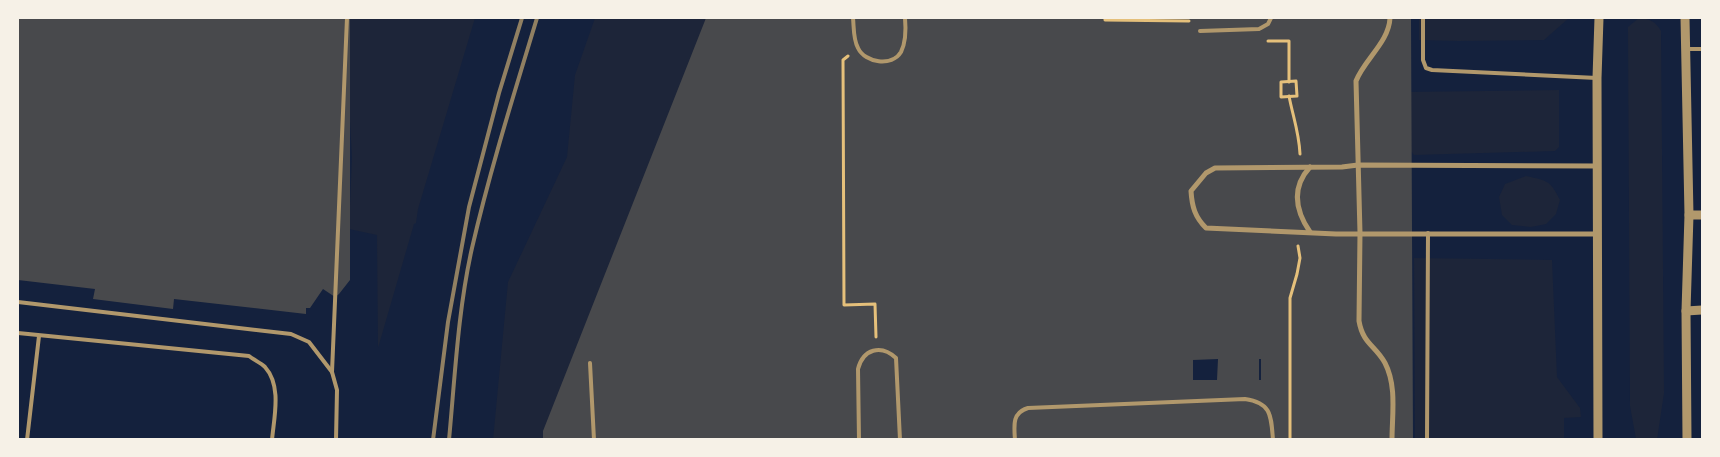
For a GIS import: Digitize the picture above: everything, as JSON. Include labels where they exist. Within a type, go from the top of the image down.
[{"type":"street","points":[[1390,18],[1390,22],[1378,46],[1360,72],[1356,82],[1361,333],[1385,364],[1389,374],[1392,389],[1392,440]]},
{"type":"street","points":[[1598,440],[1599,234],[1597,78],[1599,18]]},
{"type":"street","points":[[1685,18],[1689,215],[1686,311],[1686,440]]},
{"type":"street","points":[[1598,166],[1358,165],[1215,168],[1206,173],[1192,191],[1192,205],[1198,220],[1206,228],[1292,232],[1599,234]]},
{"type":"street","points":[[1310,167],[1302,176],[1297,202],[1300,218],[1310,232]]},
{"type":"street","points":[[1689,215],[1702,215]]},
{"type":"street","points":[[1686,311],[1702,310]]},
{"type":"lane","points":[[336,440],[337,390],[332,372],[347,18]]},
{"type":"lane","points":[[853,18],[858,49],[866,58],[876,62],[890,60],[900,54],[904,42],[905,18]]},
{"type":"lane","points":[[1200,31],[1260,29],[1268,24],[1270,18]]},
{"type":"lane","points":[[1423,18],[1423,60],[1426,68],[1432,70],[1597,78]]},
{"type":"lane","points":[[1685,50],[1702,49]]},
{"type":"lane","points":[[1427,440],[1428,233]]},
{"type":"lane","points":[[18,302],[291,334],[309,342],[332,372]]},
{"type":"lane","points":[[18,333],[249,356],[265,366],[273,379],[276,395],[272,440]]},
{"type":"lane","points":[[27,440],[39,336]]},
{"type":"lane","points":[[859,440],[858,369],[863,357],[877,350],[883,350],[896,358],[900,440]]},
{"type":"lane","points":[[590,363],[594,440]]},
{"type":"lane","points":[[1015,440],[1014,420],[1016,415],[1028,408],[1245,399],[1262,404],[1268,411],[1273,440]]},
{"type":"path","points":[[858,49],[842,60],[844,304],[875,304],[877,350]]},
{"type":"path","points":[[1296,81],[1297,96],[1289,96],[1281,96],[1281,82],[1296,81]]},
{"type":"path","points":[[1289,96],[1300,140],[1299,167]]},
{"type":"path","points":[[1290,440],[1290,298],[1298,274],[1300,258],[1296,237],[1292,232]]},
{"type":"shaded area","points":[[344,18],[475,18],[378,348],[377,235],[349,229],[352,157]]},
{"type":"shaded area","points":[[595,18],[710,18],[545,439],[493,440],[508,282],[567,157],[575,75]]},
{"type":"shaded area","points":[[1419,18],[1569,18],[1544,40],[1458,41],[1419,40]]},
{"type":"shaded area","points":[[1639,18],[1652,21],[1661,31],[1664,393],[1657,440],[1636,439],[1630,406],[1628,27]]},
{"type":"shaded area","points":[[1559,90],[1559,147],[1555,151],[1414,155],[1406,145],[1404,92]]},
{"type":"shaded area","points":[[1526,176],[1548,182],[1560,200],[1556,214],[1546,224],[1531,227],[1512,225],[1502,215],[1499,197],[1505,184]]},
{"type":"shaded area","points":[[1414,258],[1552,260],[1557,377],[1580,408],[1581,417],[1564,418],[1564,439],[1415,439]]},
{"type":"building","points":[[18,18],[350,18],[350,280],[339,294],[335,297],[323,289],[310,308],[306,308],[306,314],[174,299],[173,309],[93,299],[95,289],[18,280]]},
{"type":"building","points":[[706,18],[1411,18],[1413,440],[543,440],[543,431]],"holes":[[[1218,359],[1217,380],[1193,380],[1193,360]],[[1259,359],[1261,359],[1261,380],[1259,380]]]},
{"type":"railway","points":[[433,440],[448,322],[469,207],[499,93],[522,18]]},
{"type":"railway","points":[[449,440],[460,319],[467,271],[494,161],[537,18]]}]
